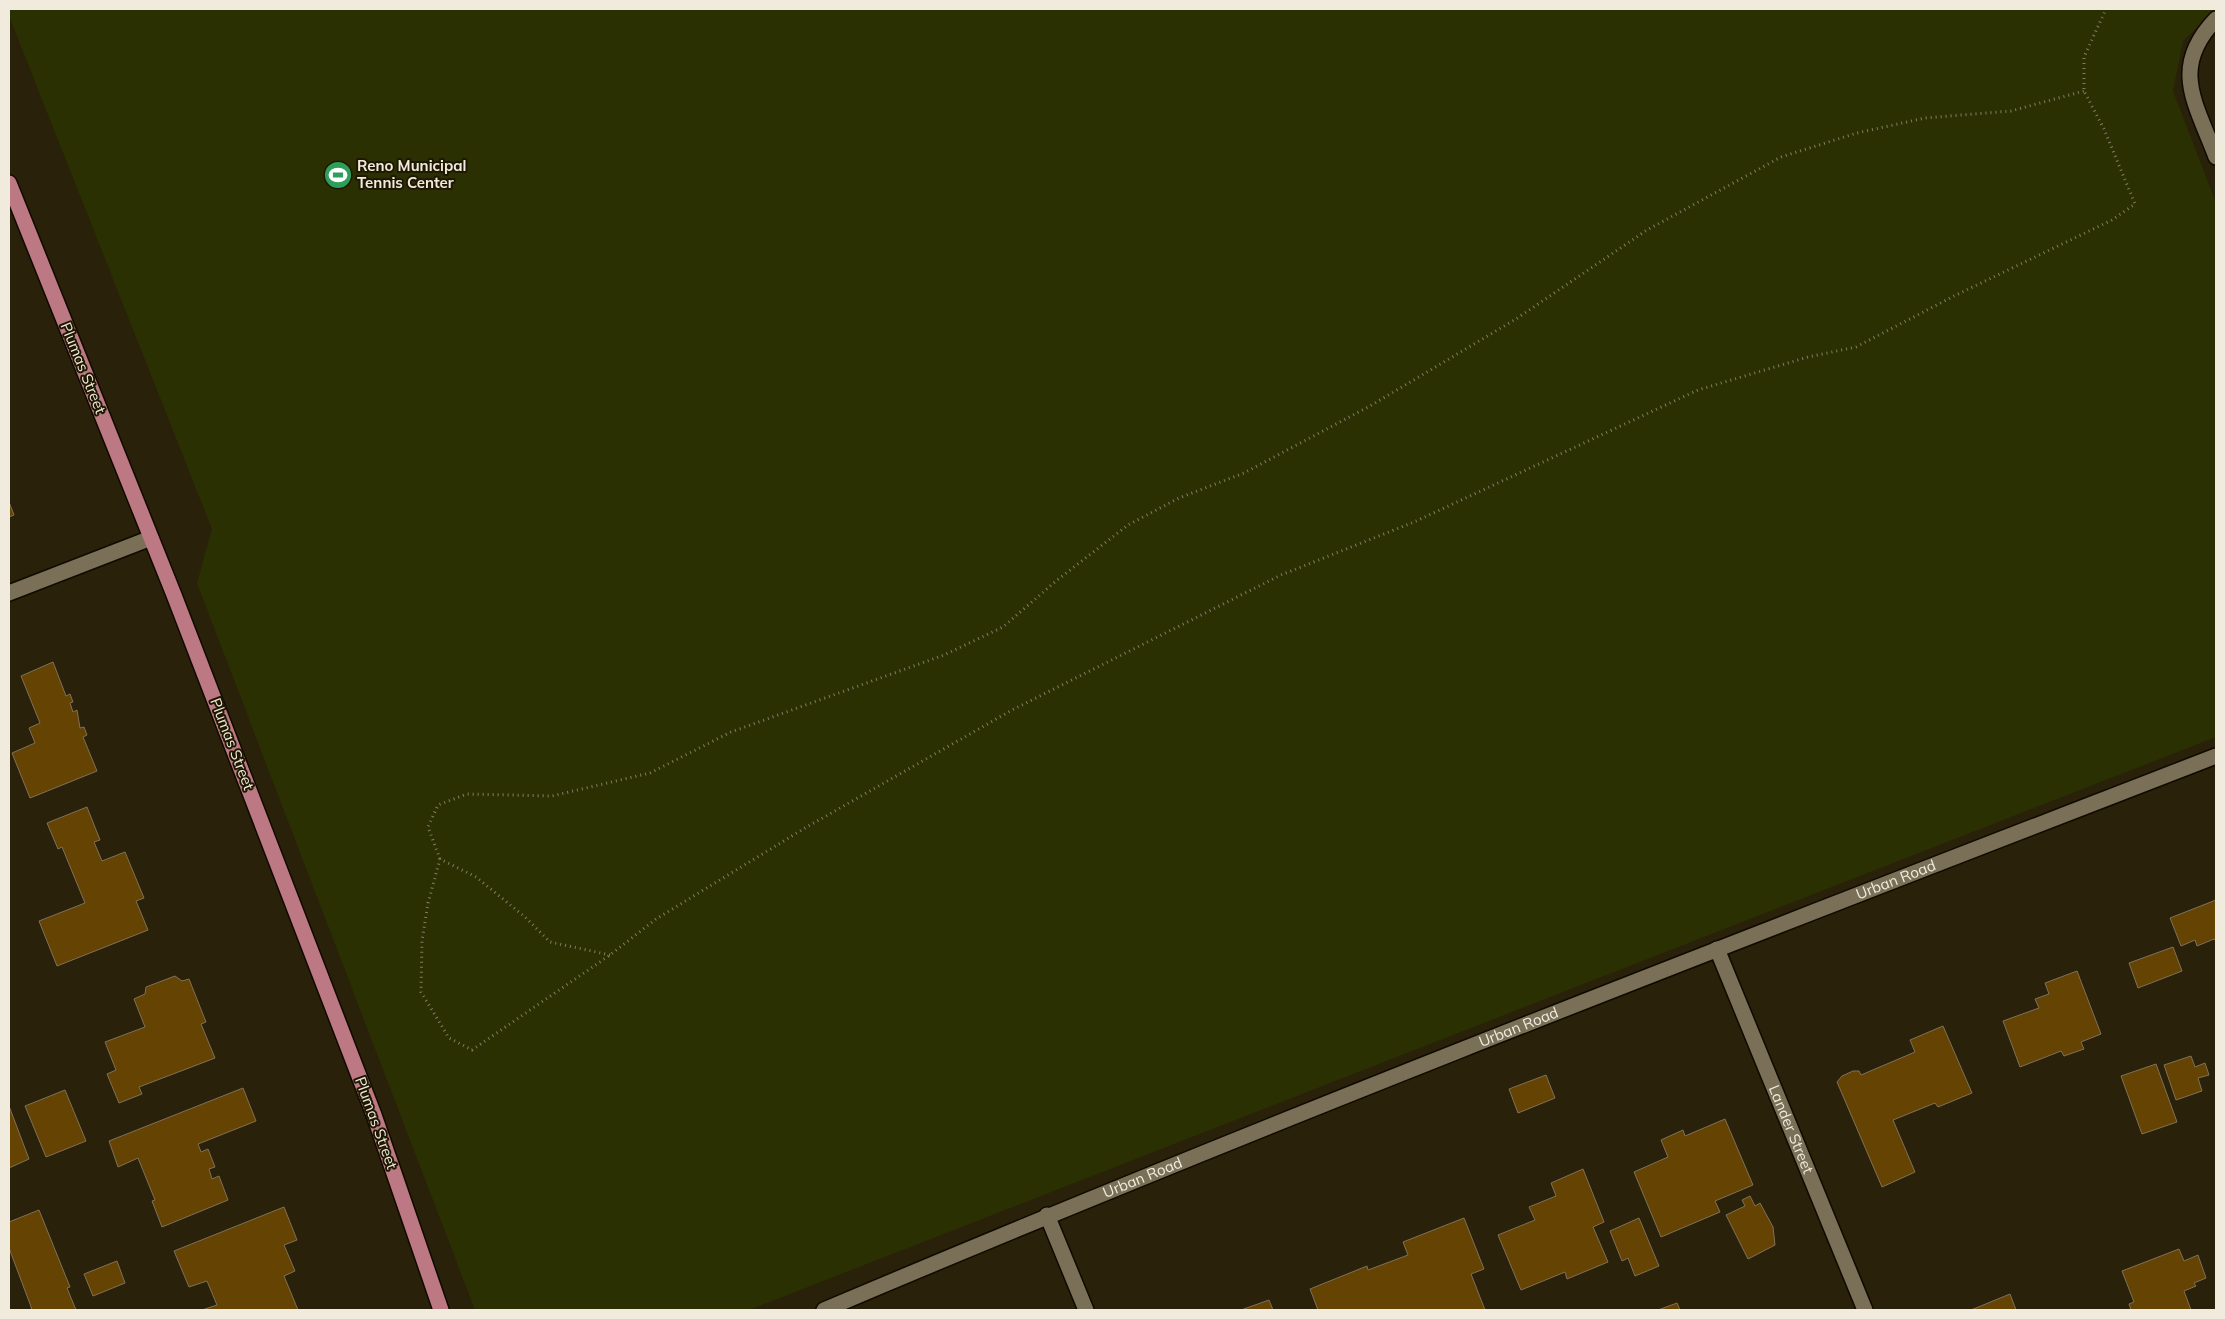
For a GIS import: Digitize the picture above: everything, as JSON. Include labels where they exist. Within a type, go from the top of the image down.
[{"type":"main road","name":"Plumas Street","points":[[9,183],[151,538],[374,1115],[441,1310]]},
{"type":"street","points":[[2216,19],[2201,39],[2189,62],[2189,83],[2216,157]]},
{"type":"street","points":[[9,593],[151,538]]},
{"type":"street","name":"Urban Road","points":[[824,1310],[1047,1216],[1717,949],[2216,756]]},
{"type":"street","name":"Lander Street","points":[[1717,949],[1865,1310]]},
{"type":"street","points":[[1047,1216],[1086,1310]]},
{"type":"path","points":[[2084,91],[2011,111],[1925,118],[1858,133],[1781,157],[1646,230],[1516,319],[1370,406],[1244,473],[1178,498],[1128,525],[1056,581],[1004,627],[944,655],[731,732],[650,774],[552,796],[467,794],[438,805],[428,827],[440,859],[428,903],[422,941],[421,992],[449,1038],[472,1050],[610,955],[656,919],[796,834],[1003,715],[1281,575],[1414,522],[1698,390],[1808,357],[1856,347],[1954,296],[2112,220],[2135,204],[2104,129],[2084,91],[2084,57],[2106,9]]},
{"type":"path","points":[[440,859],[476,877],[526,917],[550,942],[610,955]]},
{"type":"green space","points":[[9,9],[2216,9],[2183,41],[2173,91],[2216,203],[2216,737],[749,1310],[475,1310],[197,583],[212,529],[9,16]]},
{"type":"building","points":[[9,502],[14,515],[9,517]]},
{"type":"building","points":[[53,662],[66,696],[70,694],[73,702],[70,703],[73,712],[77,710],[80,728],[84,727],[87,735],[83,737],[97,771],[30,798],[12,753],[35,743],[29,728],[40,723],[21,676]]},
{"type":"building","points":[[87,807],[100,840],[94,842],[102,861],[125,852],[144,898],[136,901],[148,930],[57,966],[39,921],[85,903],[62,847],[58,849],[47,823]]},
{"type":"building","points":[[2216,900],[2216,941],[2214,939],[2197,946],[2195,940],[2181,946],[2170,918]]},
{"type":"building","points":[[2173,947],[2182,971],[2138,988],[2129,963]]},
{"type":"building","points":[[2077,971],[2101,1034],[2081,1042],[2084,1049],[2064,1056],[2061,1051],[2020,1067],[2003,1021],[2039,1008],[2035,999],[2049,994],[2045,983]]},
{"type":"building","points":[[175,976],[182,981],[189,979],[206,1022],[201,1024],[215,1058],[139,1087],[142,1094],[119,1103],[107,1074],[116,1070],[105,1042],[145,1027],[134,999],[145,994],[146,987]]},
{"type":"building","points":[[1943,1026],[1972,1093],[1938,1107],[1935,1103],[1893,1120],[1915,1172],[1882,1187],[1837,1082],[1842,1076],[1853,1071],[1859,1071],[1861,1075],[1915,1052],[1910,1040]]},
{"type":"building","points":[[2191,1056],[2195,1067],[2205,1063],[2209,1075],[2198,1078],[2202,1091],[2176,1100],[2164,1065]]},
{"type":"building","points":[[2156,1064],[2177,1122],[2142,1134],[2121,1076]]},
{"type":"building","points":[[1546,1075],[1555,1098],[1518,1113],[1509,1089]]},
{"type":"building","points":[[243,1088],[256,1121],[198,1144],[201,1152],[208,1149],[215,1167],[209,1169],[212,1179],[219,1176],[228,1200],[162,1227],[152,1201],[155,1200],[138,1158],[118,1167],[109,1141]]},
{"type":"building","points":[[65,1090],[86,1141],[46,1157],[25,1106]]},
{"type":"building","points":[[9,1106],[29,1159],[9,1168]]},
{"type":"building","points":[[1725,1119],[1753,1185],[1715,1201],[1720,1212],[1661,1237],[1634,1172],[1668,1157],[1661,1140],[1683,1130],[1685,1136]]},
{"type":"building","points":[[1583,1169],[1604,1222],[1593,1227],[1608,1262],[1567,1279],[1565,1272],[1521,1290],[1498,1235],[1535,1220],[1529,1207],[1556,1196],[1551,1183]]},
{"type":"building","points":[[1750,1196],[1755,1206],[1760,1203],[1773,1227],[1775,1245],[1748,1259],[1726,1215],[1745,1206],[1742,1200]]},
{"type":"building","points":[[284,1207],[297,1240],[284,1245],[295,1271],[284,1276],[298,1310],[202,1310],[217,1305],[207,1281],[189,1287],[174,1251]]},
{"type":"building","points":[[39,1210],[70,1287],[67,1288],[76,1310],[32,1310],[9,1248],[9,1222]]},
{"type":"building","points":[[1464,1218],[1484,1269],[1471,1274],[1485,1310],[1318,1310],[1310,1289],[1367,1266],[1368,1270],[1408,1255],[1403,1242]]},
{"type":"building","points":[[1639,1218],[1659,1266],[1635,1276],[1628,1258],[1622,1261],[1610,1231]]},
{"type":"building","points":[[2179,1249],[2184,1261],[2198,1255],[2206,1278],[2194,1283],[2196,1286],[2184,1291],[2191,1310],[2131,1310],[2129,1304],[2134,1302],[2122,1271]]},
{"type":"building","points":[[117,1261],[125,1283],[93,1296],[84,1274]]},
{"type":"building","points":[[2010,1294],[2016,1310],[1971,1310]]},
{"type":"building","points":[[1269,1300],[1273,1310],[1241,1310]]},
{"type":"building","points":[[1677,1303],[1680,1310],[1658,1310]]},
{"type":"place","name":"Reno Municipal Tennis Center","points":[[338,175]]}]
